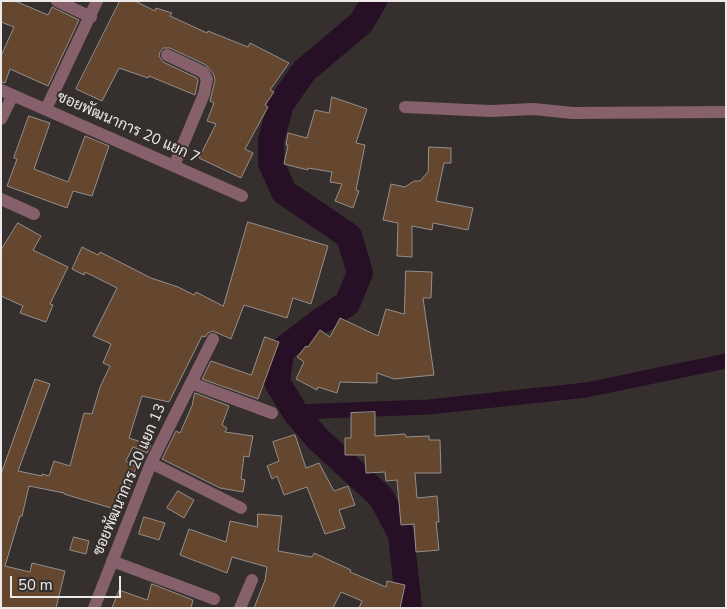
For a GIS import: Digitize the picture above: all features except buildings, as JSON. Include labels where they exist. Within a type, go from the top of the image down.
[{"type":"street","points":[[57,1],[91,17]]},
{"type":"street","points":[[46,109],[97,1]]},
{"type":"street","points":[[167,55],[203,72],[207,79],[204,94],[174,166]]},
{"type":"street","points":[[1,119],[7,92]]},
{"type":"street","name":"ซอยพัฒนาการ 20 แยก 7","points":[[7,92],[242,196]]},
{"type":"street","points":[[405,107],[490,111],[534,109],[572,113],[726,112]]},
{"type":"street","points":[[1,199],[34,214]]},
{"type":"street","name":"ซอยพัฒนาการ 20 แยก 13","points":[[94,608],[151,463],[213,339]]},
{"type":"street","points":[[191,383],[272,413]]},
{"type":"street","points":[[151,463],[241,508]]},
{"type":"street","points":[[112,561],[214,599]]},
{"type":"street","points":[[240,608],[252,580]]},
{"type":"waterway","points":[[374,1],[361,23],[304,71],[281,104],[271,140],[271,163],[284,192],[349,236],[360,273],[347,304],[319,322],[281,351],[277,382],[295,412],[318,439],[381,497],[401,534],[409,608]]},
{"type":"waterway","points":[[295,412],[429,407],[586,390],[726,361]]}]
